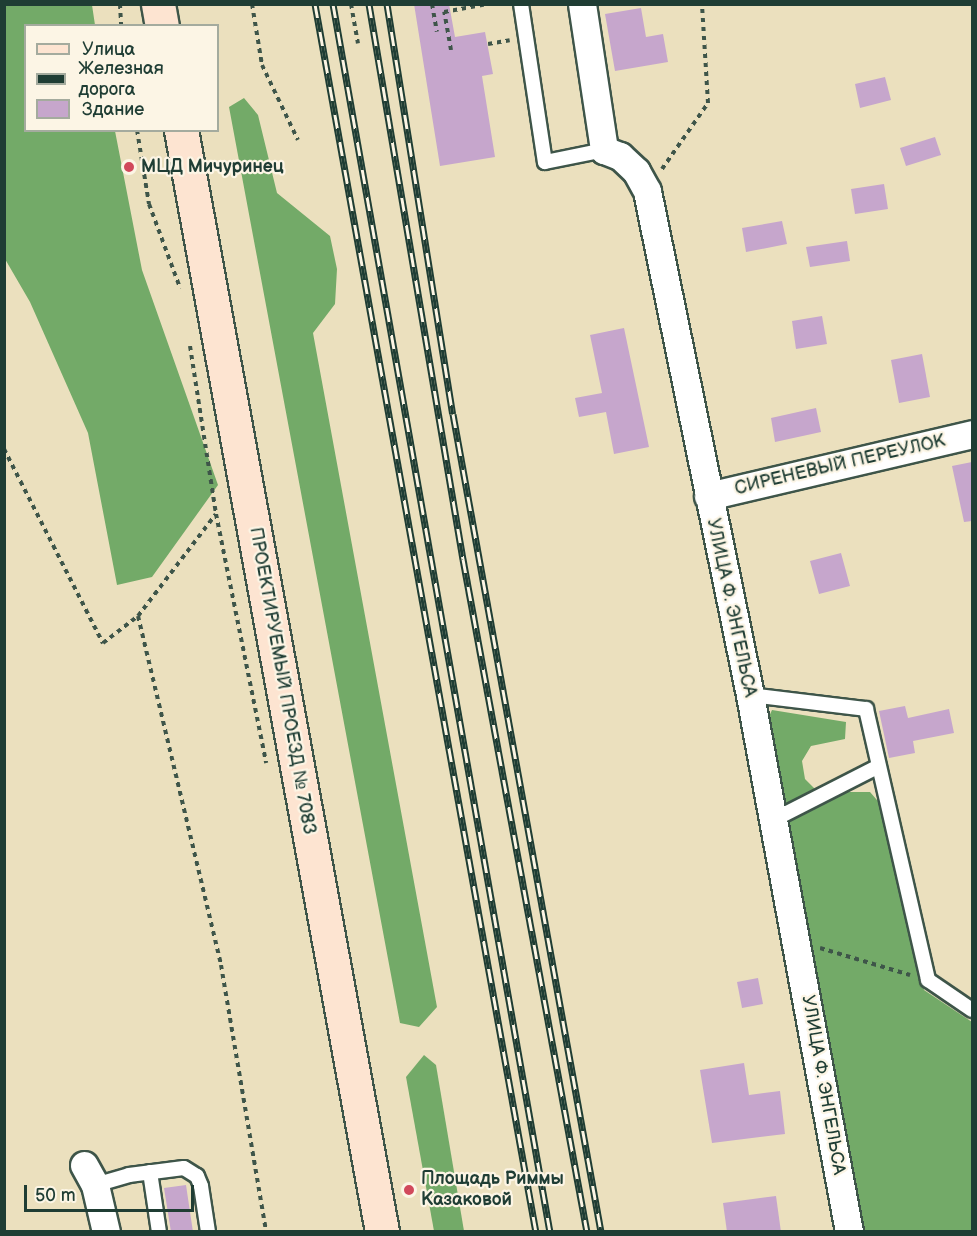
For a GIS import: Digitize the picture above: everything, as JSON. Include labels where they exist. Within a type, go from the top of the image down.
[{"type":"main road","points":[[158,4],[162,24]]},
{"type":"main road","name":"ПРОЕКТИРУЕМЫЙ ПРОЕЗД № 7083","points":[[181,132],[382,1232]]},
{"type":"street","points":[[582,4],[604,150]]},
{"type":"street","name":"УЛИЦА Ф. ЭНГЕЛЬСА","points":[[604,150],[620,156],[636,171],[647,190],[750,695],[849,1232]]},
{"type":"street","name":"СИРЕНЕВЫЙ ПЕРЕУЛОК","points":[[708,496],[972,434]]},
{"type":"street","points":[[90,1175],[106,1232]]},
{"type":"lane","points":[[521,4],[545,162],[604,150]]},
{"type":"lane","points":[[750,695],[866,709],[877,767],[884,779],[928,980],[972,1010]]},
{"type":"lane","points":[[773,820],[877,767]]},
{"type":"lane","points":[[90,1175],[184,1168],[197,1176],[208,1232]]},
{"type":"lane","points":[[150,1172],[159,1232]]},
{"type":"path","points":[[120,4],[121,24]]},
{"type":"path","points":[[252,4],[262,65],[298,140]]},
{"type":"path","points":[[351,4],[358,43]]},
{"type":"path","points":[[432,4],[437,32]]},
{"type":"path","points":[[451,50],[444,12],[487,4]]},
{"type":"path","points":[[647,190],[708,103],[702,4]]},
{"type":"path","points":[[137,132],[149,204],[182,294]]},
{"type":"path","points":[[189,340],[216,514],[268,773]]},
{"type":"path","points":[[4,449],[103,643],[138,615],[216,514]]},
{"type":"path","points":[[138,615],[221,965],[266,1232]]},
{"type":"path","points":[[797,941],[928,980]]},
{"type":"green space","points":[[5,4],[92,5],[95,24],[24,24],[24,132],[115,132],[142,270],[218,485],[152,577],[117,585],[88,433],[30,302],[5,259]]},
{"type":"green space","points":[[244,98],[258,115],[277,193],[330,236],[337,269],[335,304],[313,333],[437,1007],[419,1027],[400,1023],[229,107]]},
{"type":"green space","points":[[772,710],[846,722],[845,739],[811,746],[802,761],[805,779],[818,792],[870,792],[883,807],[924,990],[972,1022],[972,1231],[862,1231],[766,723]]},
{"type":"green space","points":[[424,1055],[436,1065],[464,1231],[434,1231],[406,1077]]},
{"type":"building","points":[[414,4],[449,4],[455,37],[485,32],[493,74],[482,76],[495,157],[440,166]]},
{"type":"building","points":[[641,8],[646,37],[663,34],[668,62],[615,71],[605,14]]},
{"type":"building","points":[[885,77],[891,100],[860,108],[855,84]]},
{"type":"building","points":[[935,137],[941,155],[906,166],[900,148]]},
{"type":"building","points":[[884,184],[888,209],[855,214],[851,189]]},
{"type":"building","points":[[782,221],[787,244],[746,252],[742,228]]},
{"type":"building","points":[[847,241],[850,261],[810,267],[806,247]]},
{"type":"building","points":[[822,316],[827,344],[796,349],[792,321]]},
{"type":"building","points":[[624,328],[649,447],[614,454],[606,412],[579,417],[575,398],[602,393],[590,335]]},
{"type":"building","points":[[922,354],[930,397],[899,403],[891,360]]},
{"type":"building","points":[[816,408],[821,432],[775,442],[771,418]]},
{"type":"building","points":[[972,462],[972,521],[964,522],[952,466]]},
{"type":"building","points":[[841,553],[850,586],[819,594],[810,561]]},
{"type":"building","points":[[905,706],[908,718],[949,709],[954,733],[913,741],[915,753],[889,758],[879,711]]},
{"type":"building","points":[[758,978],[763,1004],[742,1008],[737,982]]},
{"type":"building","points":[[744,1063],[749,1095],[780,1091],[785,1134],[712,1143],[700,1070]]},
{"type":"building","points":[[186,1185],[193,1232],[171,1232],[164,1188]]},
{"type":"building","points":[[776,1196],[781,1232],[727,1232],[723,1203]]},
{"type":"railway","points":[[315,4],[536,1232]]},
{"type":"railway","points":[[333,4],[550,1232]]},
{"type":"railway","points":[[369,4],[463,559],[587,1232]]},
{"type":"railway","points":[[387,4],[453,414],[601,1232]]},
{"type":"place","name":"МЦД Мичуринец","points":[[129,167]]},
{"type":"place","name":"Площадь Риммы Казаковой","points":[[409,1190]]}]
